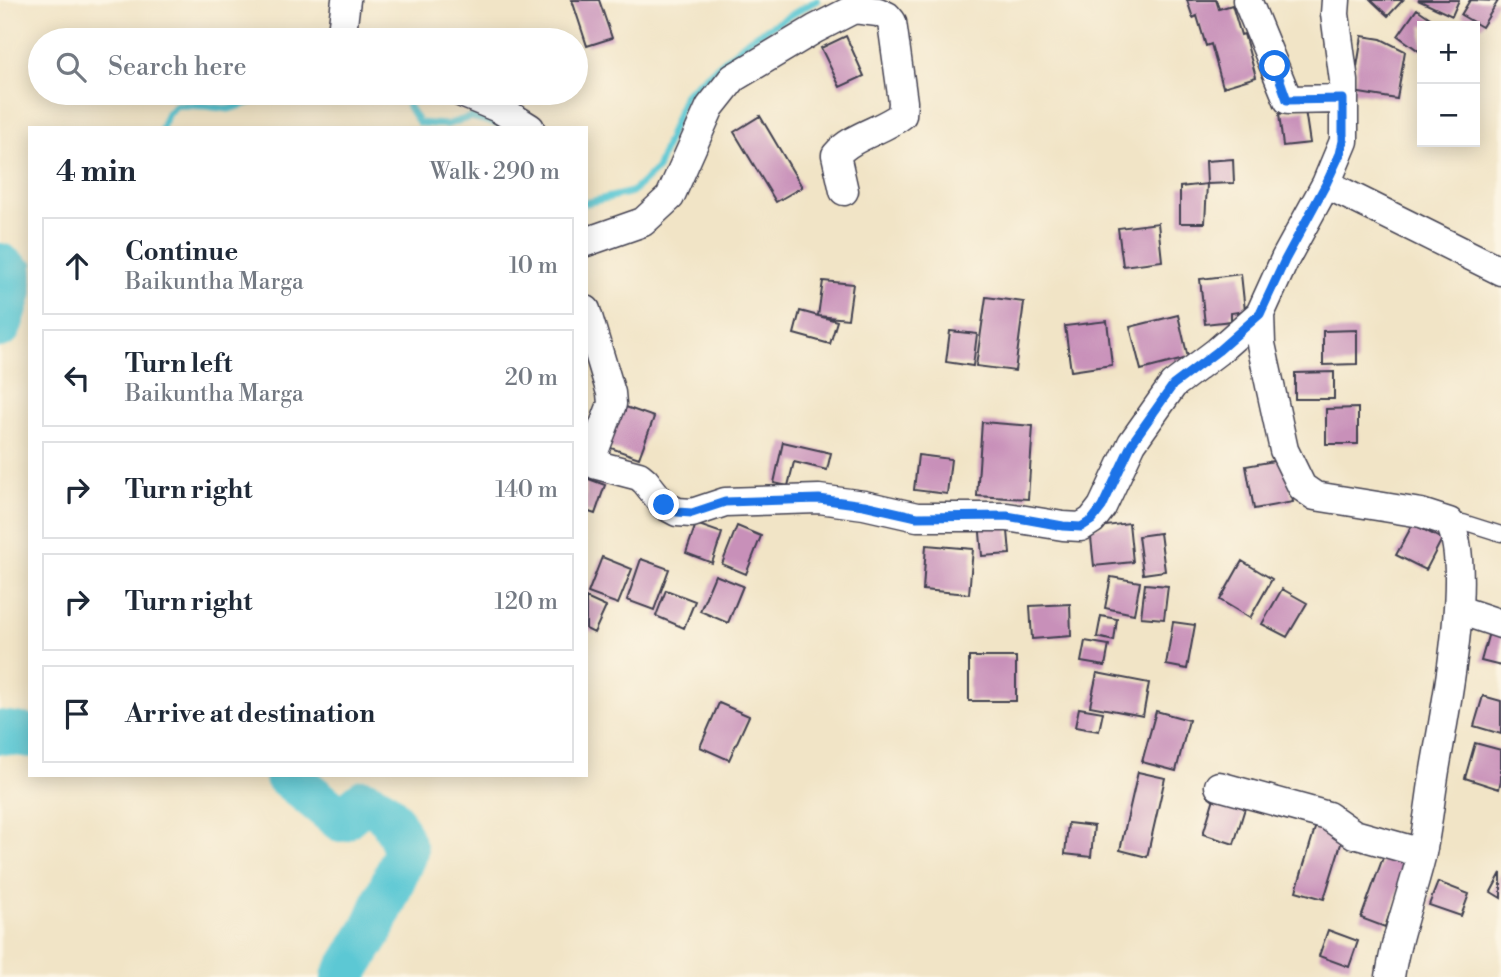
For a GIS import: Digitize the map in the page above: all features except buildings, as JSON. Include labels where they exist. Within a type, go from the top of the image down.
[{"type":"street","points":[[342,28],[346,0]]},
{"type":"street","points":[[1247,0],[1287,100],[1343,99]]},
{"type":"street","points":[[588,317],[612,404],[592,457],[597,465],[639,476],[664,505],[677,512],[692,513],[725,502],[819,499],[864,505],[917,517],[1007,516],[1081,527],[1092,520],[1102,507],[1132,443],[1173,385],[1218,351],[1260,314],[1285,260],[1326,184],[1343,141],[1344,81],[1335,14],[1336,0]]},
{"type":"street","points":[[588,241],[643,222],[670,197],[710,107],[733,78],[854,9],[878,12],[892,22],[903,102],[902,115],[890,125],[844,146],[836,155],[844,191]]},
{"type":"street","points":[[491,105],[527,126]]},
{"type":"street","points":[[1326,184],[1501,271]]},
{"type":"street","points":[[1260,314],[1261,344],[1284,450],[1306,492],[1315,496],[1421,513],[1450,522],[1456,534],[1459,610],[1422,853],[1393,951],[1390,977]]},
{"type":"street","points":[[1459,610],[1501,624]]},
{"type":"street","points":[[1219,786],[1328,816],[1354,834],[1422,853]]},
{"type":"lane","points":[[1450,522],[1463,522],[1501,534]]},
{"type":"waterway","points":[[588,203],[632,192],[657,169],[685,94],[751,38],[817,0]]},
{"type":"waterway","points":[[163,126],[168,113],[177,105]]},
{"type":"waterway","points":[[177,105],[229,109],[242,105]]},
{"type":"waterway","points":[[409,105],[419,123],[446,125],[471,117],[502,125]]},
{"type":"waterway","points":[[0,265],[11,273],[11,292],[0,326]]},
{"type":"waterway","points":[[11,273],[28,265]]},
{"type":"waterway","points":[[0,732],[28,736]]},
{"type":"waterway","points":[[288,777],[341,820],[364,801],[381,809],[391,820],[406,851],[372,930],[343,977]]},
{"type":"route","points":[[664,505],[677,512],[692,513],[725,502],[819,499],[864,505],[917,517],[1007,516],[1081,527],[1092,520],[1102,507],[1132,443],[1173,385],[1218,351],[1260,314],[1340,154],[1343,141],[1343,99],[1287,100],[1275,66]]}]
